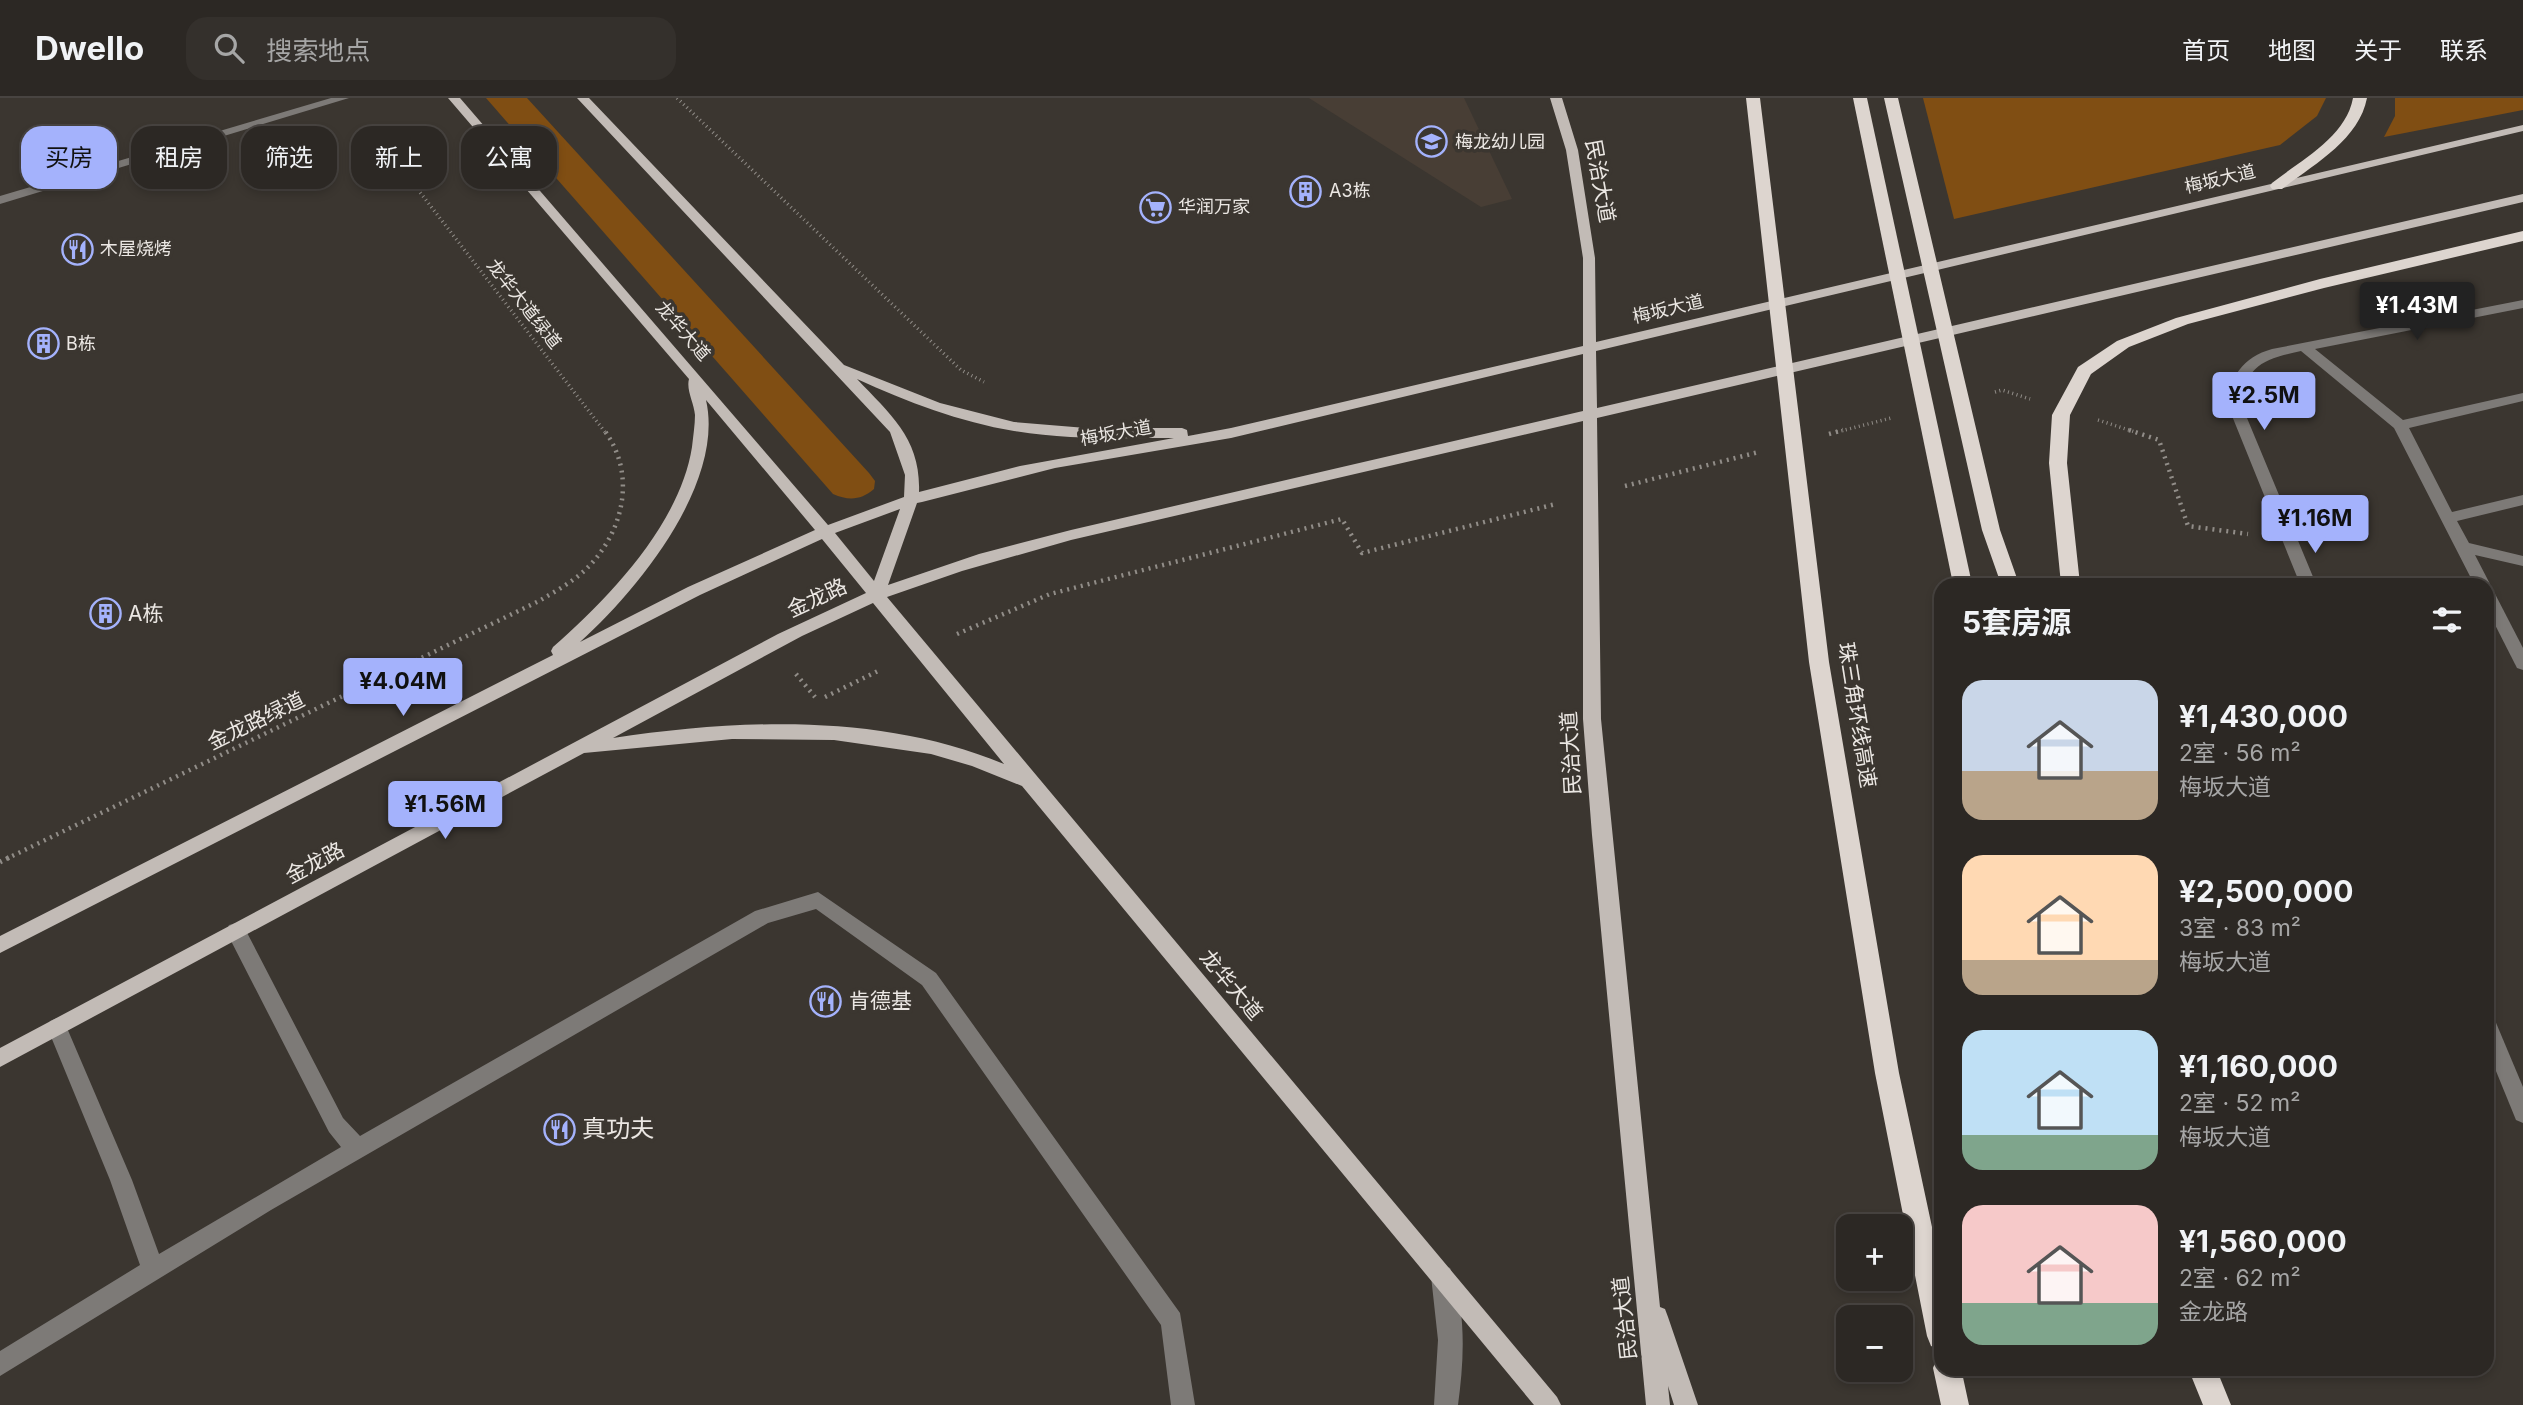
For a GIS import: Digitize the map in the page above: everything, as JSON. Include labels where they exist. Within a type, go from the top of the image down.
[{"type":"highway","name":"珠三角环线高速","points":[[1752,98],[1819,662],[1887,1073],[1934,1302]]},
{"type":"highway","points":[[1860,98],[1962,578]]},
{"type":"highway","points":[[1891,98],[1991,530],[2008,578]]},
{"type":"highway","points":[[2277,186],[2351,126],[2361,108],[2360,98]]},
{"type":"highway","points":[[2069,578],[2058,463],[2061,415],[2084,371],[2123,344],[2182,321],[2320,284],[2523,236]]},
{"type":"highway","points":[[1949,1376],[1955,1405]]},
{"type":"highway","points":[[2205,1376],[2217,1405]]},
{"type":"main road","name":"龙华大道","points":[[454,98],[769,463],[1029,782],[1549,1405]]},
{"type":"main road","points":[[583,98],[897,430],[912,475],[911,499],[876,596]]},
{"type":"main road","name":"民治大道","points":[[1556,98],[1572,150],[1589,258],[1592,719],[1601,835],[1658,1405]]},
{"type":"main road","name":"梅坂大道","points":[[824,531],[911,499],[1028,468],[1231,433],[2523,128]]},
{"type":"main road","points":[[876,596],[1024,547],[2523,198]]},
{"type":"main road","points":[[838,366],[930,405],[992,422],[1093,433],[1231,433]]},
{"type":"main road","points":[[531,674],[582,633],[619,595],[649,555],[687,486],[699,449],[702,417],[693,378]]},
{"type":"main road","points":[[0,946],[694,591],[824,531]]},
{"type":"main road","name":"金龙路","points":[[0,1058],[772,644],[876,596]]},
{"type":"main road","points":[[575,750],[652,737],[715,733],[810,733],[866,737],[923,746],[975,760],[1029,782]]},
{"type":"main road","points":[[1646,1284],[1686,1405]]},
{"type":"street","points":[[0,200],[343,98]]},
{"type":"street","points":[[2306,578],[2235,406],[2235,383],[2248,365],[2272,353],[2523,304]]},
{"type":"street","points":[[2304,347],[2400,425],[2479,578]]},
{"type":"street","points":[[2400,425],[2523,397]]},
{"type":"street","points":[[2448,518],[2523,500]]},
{"type":"street","points":[[2463,547],[2523,561]]},
{"type":"street","points":[[2494,608],[2523,664]]},
{"type":"street","points":[[0,1364],[153,1269],[356,1149],[762,917],[818,900],[929,979],[1172,1321],[1183,1405]]},
{"type":"street","points":[[236,931],[336,1125],[356,1149]]},
{"type":"street","points":[[57,1027],[121,1180],[153,1269]]},
{"type":"street","points":[[2494,1041],[2523,1113]]},
{"type":"street","points":[[1442,1276],[1452,1333],[1451,1373],[1446,1405]]},
{"type":"path","points":[[677,98],[961,370],[993,384]]},
{"type":"path","name":"龙华大道绿道","points":[[417,189],[608,436],[618,458],[624,483],[616,523]]},
{"type":"path","points":[[2159,440],[2188,526],[2289,538]]},
{"type":"path","points":[[949,638],[1050,594],[1342,519],[1362,553]]},
{"type":"path","name":"金龙路绿道","points":[[0,862],[539,601],[577,577],[600,552],[616,523]]},
{"type":"path","points":[[796,674],[818,701],[878,671]]},
{"type":"shaded area","points":[[486,98],[527,98],[553,126],[511,126]]},
{"type":"shaded area","name":"梅龙幼儿园","points":[[1309,98],[1464,98],[1512,199],[1481,207]]},
{"type":"shaded area","points":[[1923,98],[2326,98],[2317,116],[2280,145],[1954,219]]},
{"type":"shaded area","points":[[2395,98],[2523,98],[2523,110],[2384,137],[2395,116]]},
{"type":"shaded area","points":[[557,131],[875,481],[874,489],[855,498],[833,494],[557,179]]},
{"type":"place","name":"梅龙幼儿园","points":[[1432,142]]},
{"type":"place","name":"A3栋","points":[[1306,191]]},
{"type":"place","name":"华润万家","points":[[1155,207]]},
{"type":"place","name":"木屋烧烤","points":[[77,249]]},
{"type":"place","name":"B栋","points":[[43,344]]},
{"type":"place","name":"A栋","points":[[105,614]]},
{"type":"place","name":"肯德基","points":[[826,1001]]},
{"type":"place","name":"真功夫","points":[[559,1129]]}]
